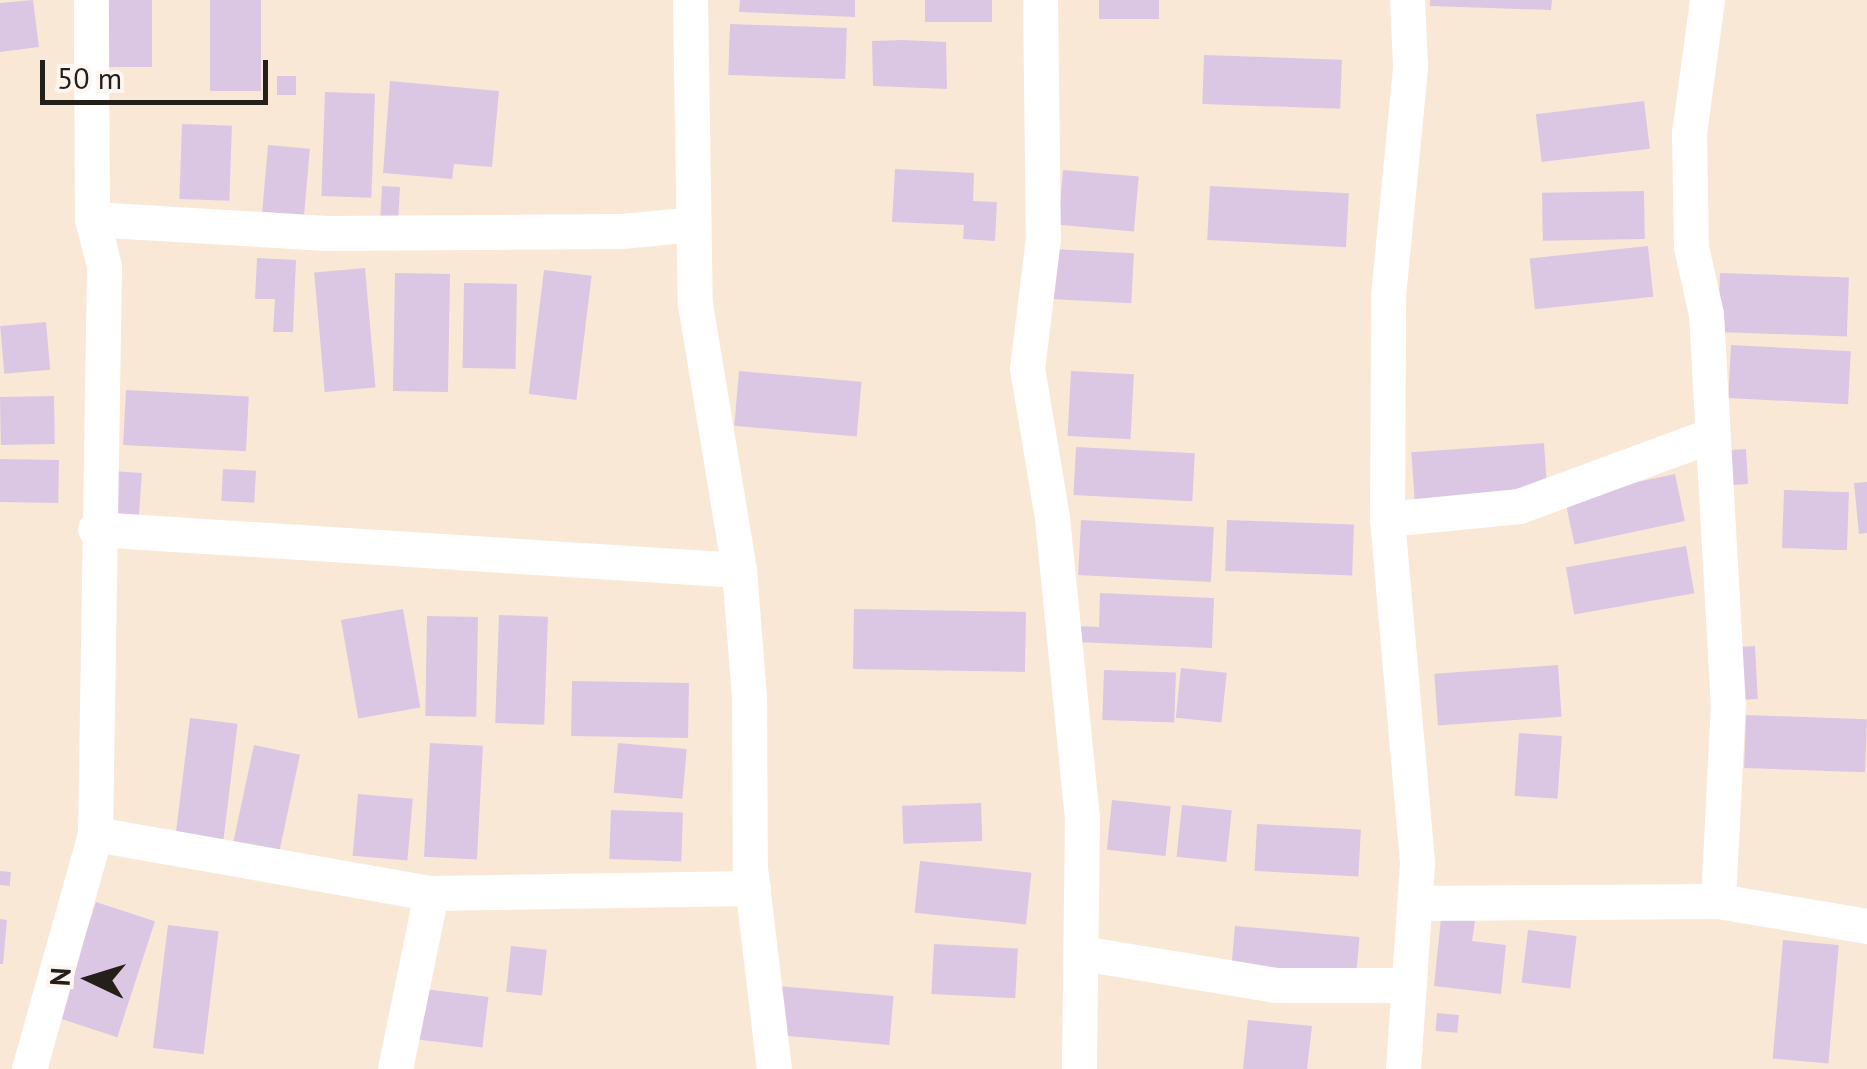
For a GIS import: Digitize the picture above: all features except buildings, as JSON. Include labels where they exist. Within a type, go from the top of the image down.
[{"type":"street","points":[[29,1069],[96,834],[96,529],[104,266],[92,219],[91,0]]},
{"type":"street","points":[[690,0],[695,304],[738,570],[753,888],[774,1069]]},
{"type":"street","points":[[1040,0],[1043,238],[1026,368],[1052,518],[1082,816],[1079,1069]]},
{"type":"street","points":[[1402,1069],[1415,903],[1386,519],[1388,296],[1410,66],[1407,0]]},
{"type":"street","points":[[1706,0],[1690,133],[1691,247],[1706,314],[1709,436],[1728,703],[1718,902]]},
{"type":"street","points":[[92,219],[327,234],[622,231],[693,224]]},
{"type":"street","points":[[1386,519],[1519,506],[1709,436]]},
{"type":"street","points":[[96,529],[738,570]]},
{"type":"street","points":[[96,834],[432,893],[753,888]]},
{"type":"street","points":[[395,1069],[432,893]]},
{"type":"street","points":[[1415,903],[1718,902],[1867,926]]},
{"type":"street","points":[[1081,953],[1276,985],[1408,984]]}]
